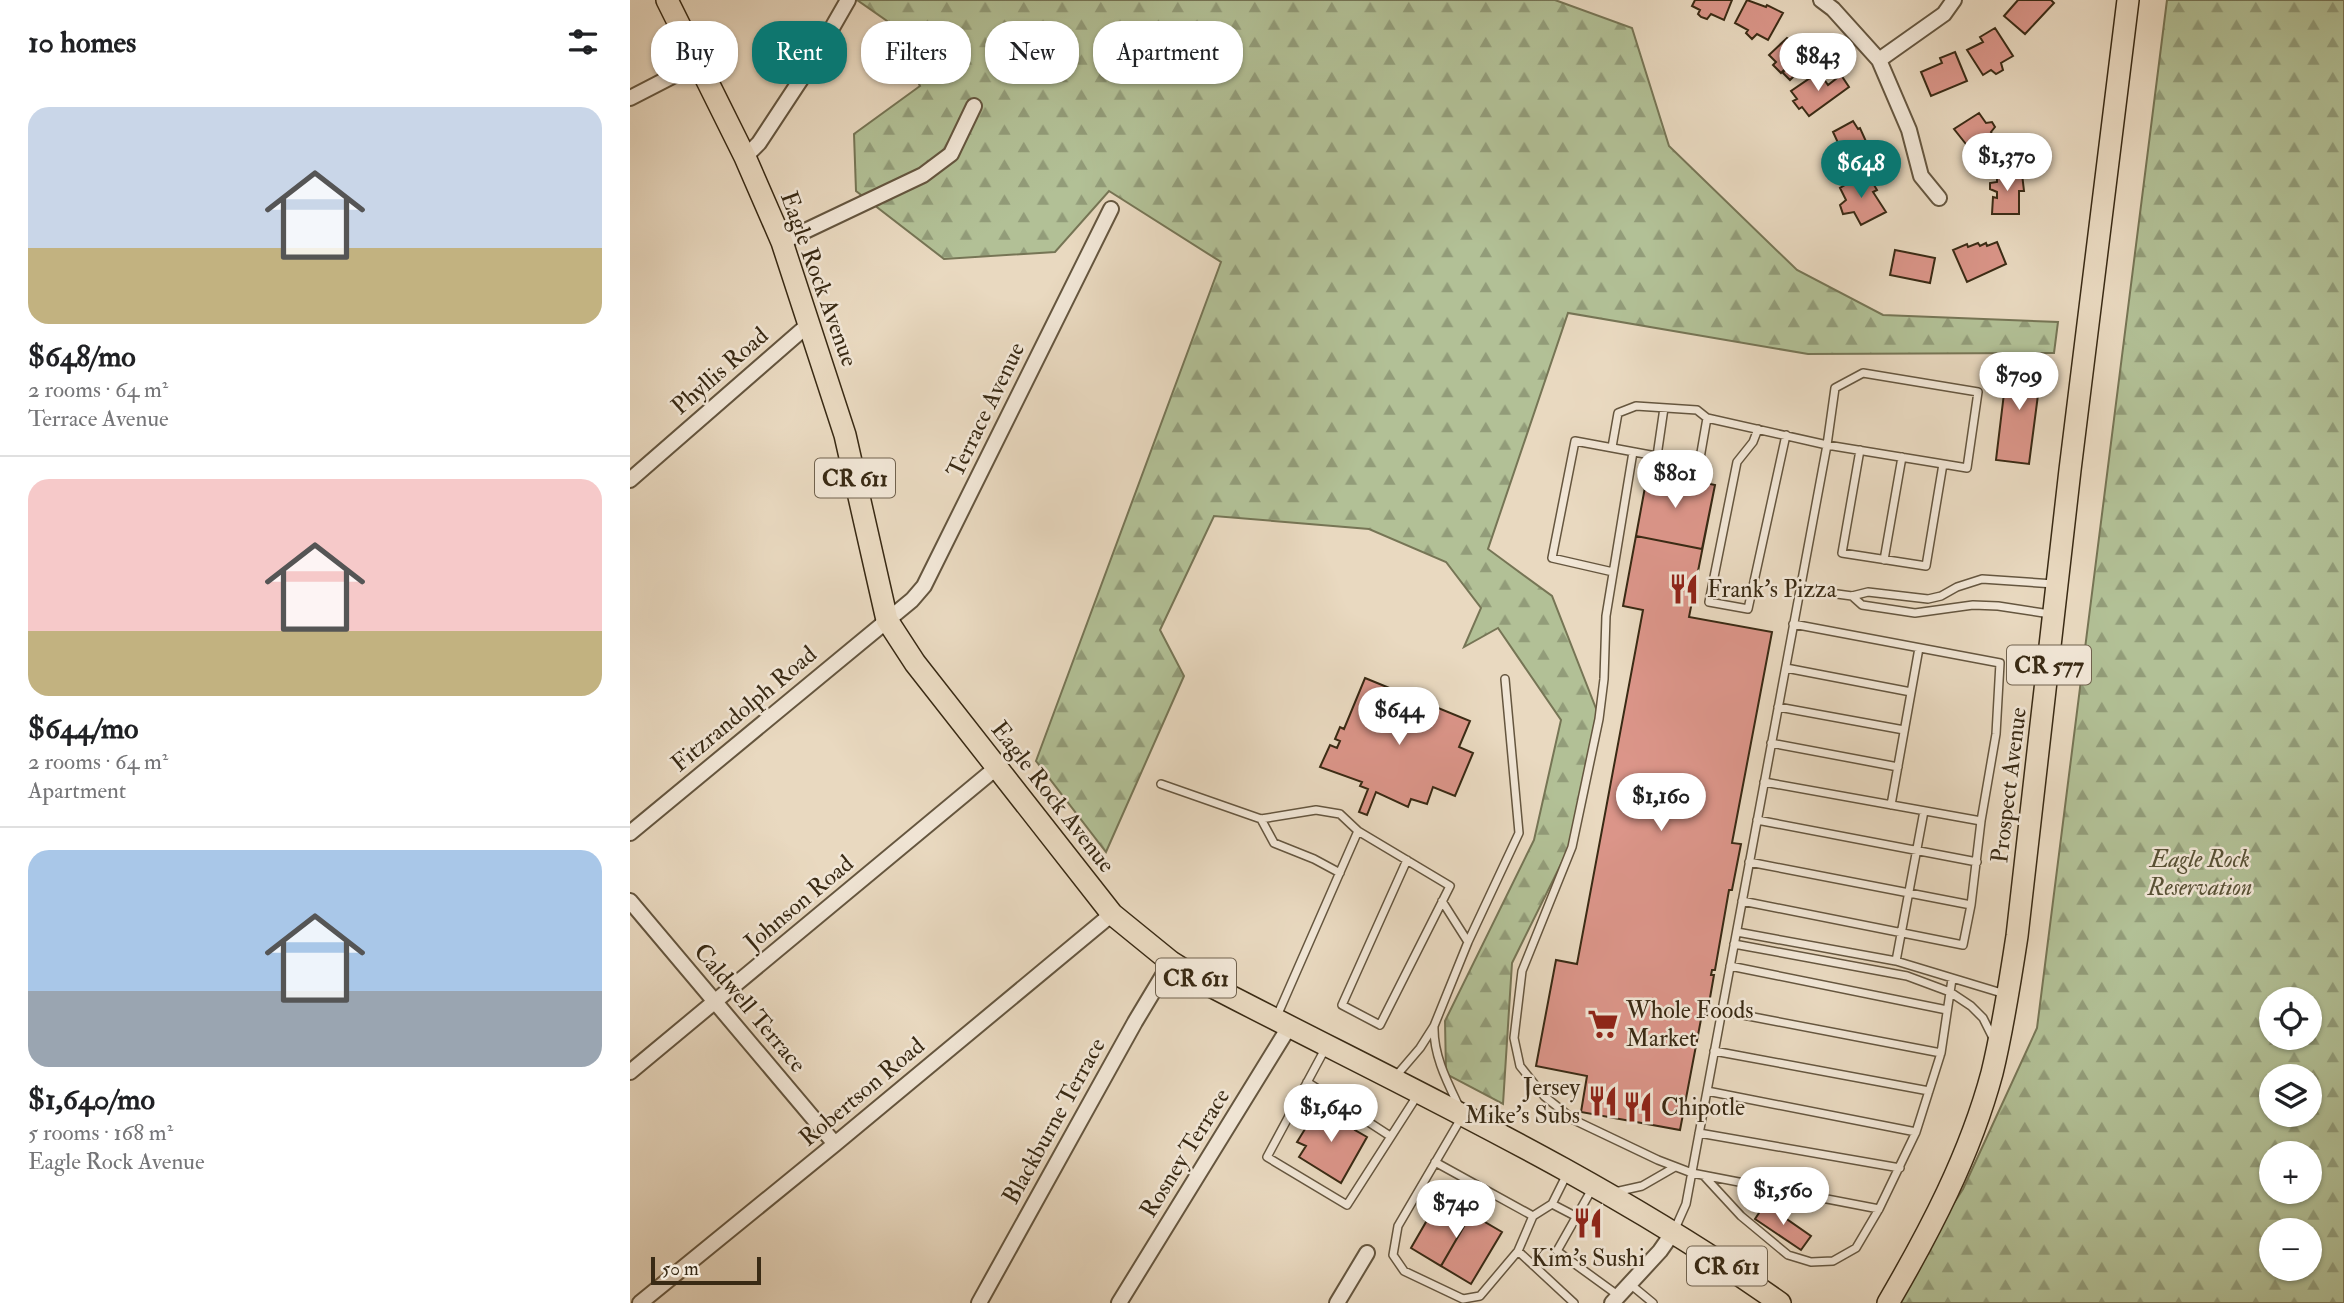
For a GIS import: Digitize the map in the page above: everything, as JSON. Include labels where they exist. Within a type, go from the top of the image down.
[{"type":"main road","name":"Eagle Rock Avenue","points":[[667,0],[677,21]]},
{"type":"main road","name":"Prospect Avenue","points":[[1888,1303],[1926,1238],[1983,1103],[2008,994],[2019,923],[2128,0]]},
{"type":"main road","name":"Eagle Rock Avenue","points":[[708,84],[745,157],[782,242],[845,435],[887,620],[915,663],[1112,914],[1171,962],[1203,982],[1569,1171],[1674,1231],[1780,1303]]},
{"type":"street","points":[[745,157],[759,143],[813,61],[848,0]]},
{"type":"street","points":[[1821,0],[1833,9],[1879,60],[1909,130],[1921,176],[1939,198]]},
{"type":"street","points":[[1879,60],[1944,14],[1954,0]]},
{"type":"street","points":[[630,98],[657,84]]},
{"type":"street","points":[[782,242],[923,175],[951,154],[974,107]]},
{"type":"street","name":"Terrace Avenue","points":[[887,620],[912,600],[924,586],[1111,209]]},
{"type":"street","name":"Phyllis Road","points":[[630,480],[809,324]]},
{"type":"street","name":"Fitzrandolph Road","points":[[630,833],[887,620]]},
{"type":"street","name":"Johnson Road","points":[[630,1072],[996,768]]},
{"type":"street","name":"Caldwell Terrace","points":[[630,901],[835,1144]]},
{"type":"street","name":"Robertson Road","points":[[640,1303],[1112,914]]},
{"type":"street","name":"Blackburne Terrace","points":[[979,1303],[1171,962]]},
{"type":"street","name":"Rosney Terrace","points":[[1119,1303],[1282,1023]]},
{"type":"street","points":[[1616,1300],[1660,1251],[1674,1231]]},
{"type":"street","points":[[1337,1303],[1367,1253]]},
{"type":"lane","points":[[1612,447],[1618,413],[1636,406],[1697,410],[1707,418],[1827,445],[1967,468],[1978,392],[1863,373],[1835,388],[1827,445],[1692,1174],[1686,1203],[1674,1231]]},
{"type":"lane","points":[[1657,456],[1664,408]]},
{"type":"lane","points":[[1613,572],[1552,558],[1575,442],[1699,464],[1707,418]]},
{"type":"lane","points":[[1758,429],[1753,442],[1737,462],[1709,602],[1748,608],[1786,435]]},
{"type":"lane","points":[[1860,450],[1842,553],[1926,566],[1943,464]]},
{"type":"lane","points":[[1633,452],[1606,616],[1604,679],[1599,719],[1567,860],[1522,971],[1514,1038],[1520,1066],[1544,1096],[1574,1120],[1692,1174],[1879,1209]]},
{"type":"lane","points":[[1884,560],[1902,457]]},
{"type":"lane","points":[[1800,589],[1852,596],[1868,592],[1928,599],[1982,579],[2058,584]]},
{"type":"lane","points":[[1852,596],[1862,605],[1915,613],[1973,605],[2055,615]]},
{"type":"lane","points":[[1742,901],[1963,944],[1971,905],[1981,821],[1996,734],[2000,663],[1793,624]]},
{"type":"lane","points":[[1891,805],[1919,648]]},
{"type":"lane","points":[[1786,668],[1912,692]]},
{"type":"lane","points":[[1393,1079],[1420,1048],[1434,1026],[1468,942],[1519,833],[1505,679]]},
{"type":"lane","points":[[1778,707],[1904,730]]},
{"type":"lane","points":[[1771,743],[1898,767]]},
{"type":"lane","points":[[1764,782],[1981,821]]},
{"type":"lane","points":[[1161,784],[1261,819],[1316,810],[1340,814],[1359,831],[1407,860],[1450,886],[1380,1026],[1342,1005],[1407,860]]},
{"type":"lane","points":[[1896,961],[1924,811]]},
{"type":"lane","points":[[1261,819],[1274,843],[1340,873]]},
{"type":"lane","points":[[1757,820],[1977,862]]},
{"type":"lane","points":[[1282,1023],[1359,831]]},
{"type":"lane","points":[[1749,862],[1971,905]]},
{"type":"lane","points":[[1442,901],[1468,942]]},
{"type":"lane","points":[[1737,932],[1896,961],[2008,994]]},
{"type":"lane","points":[[1734,944],[1907,976],[1950,992],[1972,1006],[1983,1018],[1998,1046]]},
{"type":"lane","points":[[1730,966],[1947,1010]]},
{"type":"lane","points":[[1703,1176],[1741,1216],[1788,1255],[1811,1262],[1833,1261],[1856,1248],[1879,1209],[1916,1132],[1941,1053],[1952,979]]},
{"type":"lane","points":[[1722,1011],[1941,1053]]},
{"type":"lane","points":[[1434,1026],[1438,1057],[1463,1115],[1398,1226],[1393,1255],[1404,1271],[1463,1299],[1480,1296],[1518,1251],[1533,1216],[1552,1204],[1569,1171]]},
{"type":"lane","points":[[1326,1045],[1267,1157],[1347,1205],[1419,1093]]},
{"type":"lane","points":[[1714,1051],[1929,1091]]},
{"type":"lane","points":[[1307,1083],[1390,1136]]},
{"type":"lane","points":[[1707,1091],[1916,1132]]},
{"type":"lane","points":[[1699,1133],[1899,1168]]},
{"type":"lane","points":[[1435,1162],[1533,1216]]},
{"type":"lane","points":[[1616,1300],[1558,1251],[1577,1217],[1601,1189],[1642,1186],[1675,1167]]},
{"type":"lane","points":[[1552,1204],[1577,1217]]},
{"type":"lane","points":[[1518,1251],[1573,1303]]},
{"type":"lane","points":[[1630,1284],[1653,1303]]},
{"type":"green space","points":[[857,0],[1555,0],[1632,28],[1669,146],[1797,270],[1883,315],[2058,322],[2054,353],[1808,354],[1568,313],[1488,549],[1552,596],[1597,711],[1573,840],[1512,963],[1503,1104],[1446,1074],[1445,1021],[1534,840],[1561,720],[1498,628],[1464,647],[1481,608],[1446,562],[1369,529],[1214,516],[1160,630],[1184,676],[1106,852],[1036,761],[1221,262],[1109,191],[1055,252],[944,259],[856,191],[854,134],[920,86],[919,84],[971,84],[971,21],[887,21]]},
{"type":"green space","name":"Eagle Rock Reservation","points":[[2167,0],[2344,0],[2344,1303],[1889,1303],[1963,1189],[2037,1028]]},
{"type":"building","points":[[1695,0],[1732,0],[1724,20],[1711,14],[1707,19],[1701,17],[1698,14],[1700,10],[1692,6]]},
{"type":"building","points":[[1747,0],[1783,13],[1768,40],[1757,34],[1752,39],[1746,33],[1748,30],[1735,23]]},
{"type":"building","points":[[2018,0],[2051,0],[2054,3],[2025,34],[2004,16]]},
{"type":"building","points":[[1995,28],[2013,56],[2001,63],[2003,70],[1996,74],[1991,70],[1983,75],[1967,50],[1983,42],[1980,37]]},
{"type":"building","points":[[1810,35],[1823,48],[1790,80],[1783,73],[1785,69],[1781,73],[1773,65],[1776,62],[1769,55],[1787,38],[1799,46]]},
{"type":"building","points":[[1955,52],[1967,81],[1931,96],[1921,72],[1942,63],[1940,58]]},
{"type":"building","points":[[1819,72],[1828,85],[1841,75],[1849,87],[1809,116],[1793,101],[1797,99],[1791,91]]},
{"type":"building","points":[[1979,113],[1986,123],[1992,122],[1995,127],[1991,132],[1998,143],[1977,158],[1954,129]]},
{"type":"building","points":[[1853,121],[1858,129],[1860,128],[1868,146],[1872,144],[1878,154],[1854,167],[1847,156],[1842,159],[1837,157],[1835,152],[1840,147],[1833,132]]},
{"type":"building","points":[[1997,172],[2022,174],[2024,191],[2019,191],[2019,214],[1992,214],[1993,197],[1997,198],[1997,192],[1990,189],[1990,183],[1997,182]]},
{"type":"building","points":[[1864,174],[1877,190],[1873,192],[1886,212],[1861,225],[1854,212],[1843,214],[1840,205],[1846,200],[1840,188]]},
{"type":"building","points":[[1997,242],[2006,264],[1967,282],[1953,250],[1967,244],[1968,247],[1986,243],[1987,246]]},
{"type":"building","points":[[1895,250],[1935,258],[1930,283],[1890,275]]},
{"type":"building","points":[[2008,360],[2042,364],[2029,464],[1996,460]]},
{"type":"building","points":[[1648,471],[1715,485],[1689,617],[1772,632],[1732,843],[1741,844],[1732,890],[1729,890],[1715,970],[1712,970],[1711,975],[1714,975],[1707,1015],[1702,1014],[1680,1130],[1581,1112],[1587,1076],[1536,1066],[1556,960],[1577,964],[1643,610],[1623,606]]},
{"type":"building","points":[[1648,471],[1715,485],[1702,549],[1636,536]]},
{"type":"building","points":[[1365,678],[1470,721],[1459,747],[1473,753],[1455,796],[1433,787],[1427,804],[1411,799],[1408,807],[1376,792],[1367,815],[1359,812],[1368,789],[1360,786],[1362,782],[1320,767],[1330,745],[1337,748],[1340,741],[1335,739],[1340,727],[1344,729]]},
{"type":"building","points":[[1318,1108],[1340,1121],[1344,1116],[1358,1124],[1355,1130],[1367,1137],[1341,1183],[1299,1157],[1306,1146],[1297,1142]]},
{"type":"building","points":[[1441,1196],[1502,1232],[1471,1284],[1411,1248]]},
{"type":"building","points":[[1441,1196],[1471,1214],[1441,1266],[1411,1248]]},
{"type":"building","points":[[1765,1204],[1811,1236],[1801,1250],[1755,1219]]},
{"type":"building","points":[[1471,1214],[1502,1232],[1471,1284],[1441,1266]]},
{"type":"place","name":"Frank’s Pizza","points":[[1684,589]]},
{"type":"place","name":"Whole Foods Market","points":[[1603,1024]]},
{"type":"place","name":"Jersey Mike's Subs","points":[[1603,1101]]},
{"type":"place","name":"Chipotle","points":[[1638,1107]]},
{"type":"place","name":"Kim's Sushi","points":[[1588,1223]]}]
